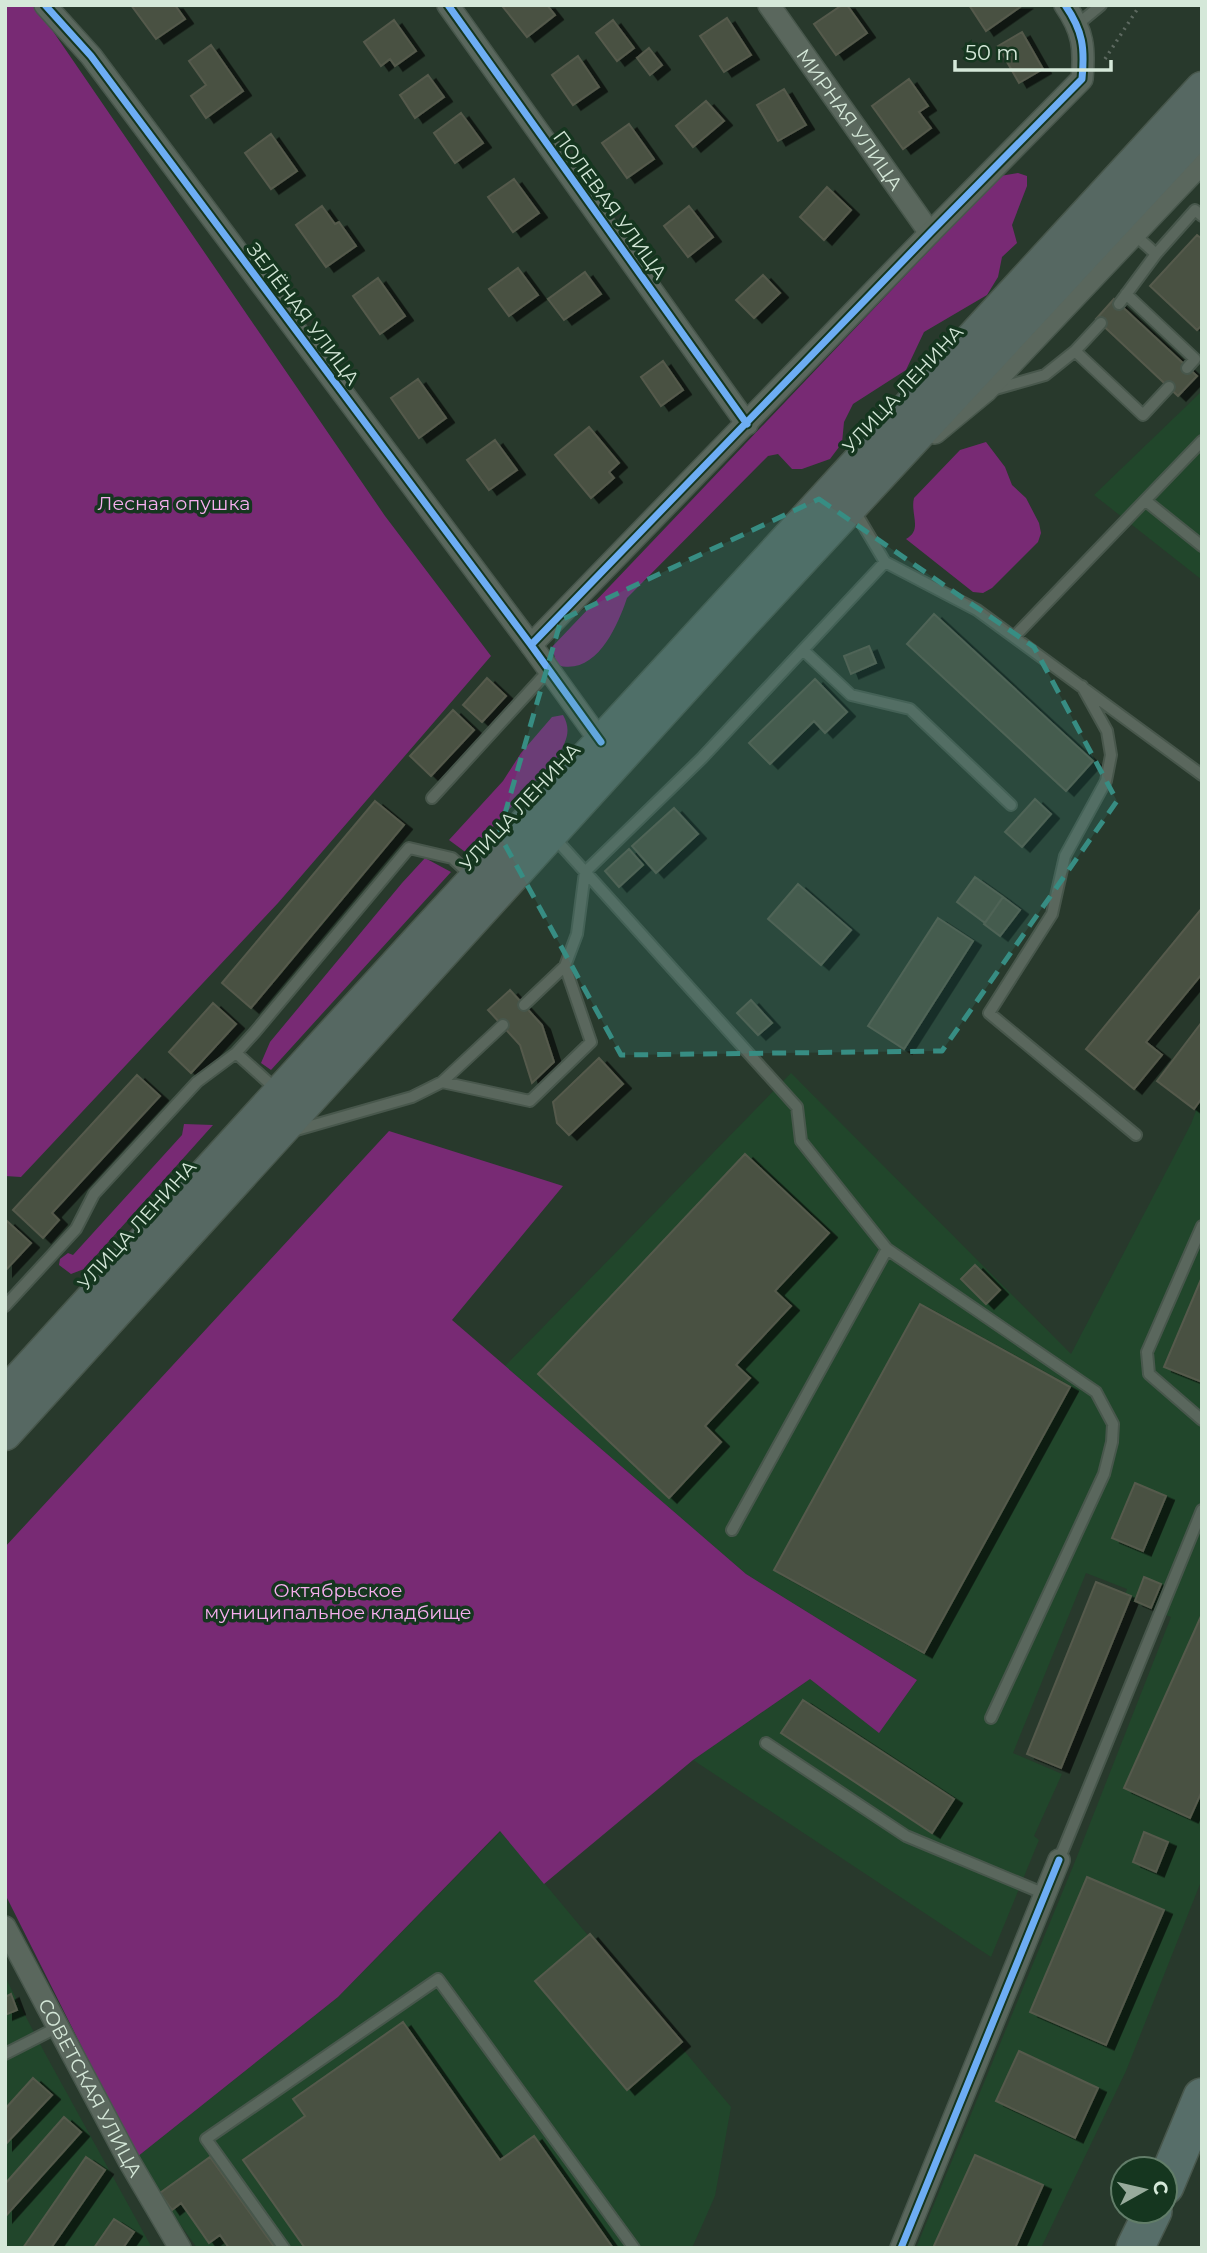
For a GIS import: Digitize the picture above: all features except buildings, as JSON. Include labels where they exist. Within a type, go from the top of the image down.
[{"type":"highway","points":[[1178,2155],[1202,2097]]},
{"type":"highway","points":[[1135,2248],[1146,2225]]},
{"type":"main road","name":"УЛИЦА ЛЕНИНА","points":[[5,1394],[1202,88]]},
{"type":"main road","name":"УЛИЦА ЛЕНИНА","points":[[5,1434],[551,834],[1202,128]]},
{"type":"street","name":"ЗЕЛЁНАЯ УЛИЦА","points":[[46,5],[91,56],[601,742]]},
{"type":"street","name":"ПОЛЕВАЯ УЛИЦА","points":[[448,5],[747,424]]},
{"type":"street","name":"МИРНАЯ УЛИЦА","points":[[769,5],[930,233]]},
{"type":"street","points":[[531,645],[1082,79],[1084,53],[1078,24],[1065,5]]},
{"type":"street","points":[[858,500],[986,391],[1202,163]]},
{"type":"street","points":[[901,2248],[1059,1860]]},
{"type":"street","name":"СОВЕТСКАЯ УЛИЦА","points":[[5,1927],[129,2161],[180,2248]]},
{"type":"lane","points":[[1078,24],[1101,5]]},
{"type":"lane","points":[[1187,368],[1195,359],[1122,299],[1156,254],[1195,210],[1202,216]]},
{"type":"lane","points":[[1135,235],[1156,254]]},
{"type":"lane","points":[[986,391],[1045,374],[1075,351],[1101,323]]},
{"type":"lane","points":[[1075,351],[1143,415],[1169,387]]},
{"type":"lane","points":[[1014,637],[1202,441]]},
{"type":"lane","points":[[858,500],[885,562],[977,610],[1202,775]]},
{"type":"lane","points":[[1146,501],[1202,546]]},
{"type":"lane","points":[[524,1005],[565,966],[577,934],[585,872],[702,758],[885,562]]},
{"type":"lane","points":[[803,650],[851,695],[909,709],[1011,805]]},
{"type":"lane","points":[[432,797],[549,670]]},
{"type":"lane","points":[[1082,686],[1107,731],[1111,755],[1106,781],[1065,856],[1052,914],[989,1013],[1136,1135]]},
{"type":"lane","points":[[551,834],[797,1107],[801,1141],[887,1249],[1096,1392],[1113,1424],[1112,1442],[1104,1474],[990,1718]]},
{"type":"lane","points":[[5,1306],[76,1229],[94,1194],[197,1082],[236,1053],[409,848],[452,858],[475,879]]},
{"type":"lane","points":[[442,1082],[530,1101],[591,1042],[565,966]]},
{"type":"lane","points":[[277,1136],[412,1097],[442,1082],[503,1025]]},
{"type":"lane","points":[[236,1053],[279,1093]]},
{"type":"lane","points":[[1202,1226],[1147,1352],[1149,1374],[1202,1420]]},
{"type":"lane","points":[[732,1530],[887,1249]]},
{"type":"lane","points":[[1059,1860],[1202,1510]]},
{"type":"lane","points":[[766,1743],[906,1836],[1045,1894]]},
{"type":"lane","points":[[284,2248],[206,2139],[438,1979],[634,2248]]},
{"type":"lane","points":[[5,2054],[58,2026]]},
{"type":"path","points":[[1082,79],[1092,79],[1140,5]]},
{"type":"highlighted area","points":[[819,499],[1034,647],[1117,801],[942,1051],[621,1055],[499,834],[561,620]]},
{"type":"shaded area","points":[[1202,391],[1202,580],[1094,495]]},
{"type":"shaded area","points":[[791,1073],[1071,1354],[1191,1124],[1202,1095],[1202,1879],[1126,2071],[1041,2248],[916,2248],[1076,1859],[1171,1617],[1124,1598],[1127,1589],[1086,1573],[1013,1753],[1062,1774],[1034,1836],[1039,1840],[991,1957],[693,1760],[810,1679],[879,1732],[917,1680],[746,1574],[505,1366]]},
{"type":"shaded area","points":[[501,1831],[731,2107],[715,2196],[692,2248],[227,2248],[225,2244],[220,2248],[197,2248],[159,2195],[137,2157],[338,1997]]},
{"type":"shaded area","points":[[5,1977],[47,2057],[152,2248],[5,2248]]},
{"type":"green space","name":"Лесная опушка","points":[[5,5],[35,5],[385,516],[491,656],[278,903],[21,1177],[5,1176]]},
{"type":"green space","points":[[1018,173],[1027,176],[1027,186],[1012,225],[1017,243],[1002,257],[998,277],[987,295],[924,332],[906,370],[853,404],[844,422],[842,443],[830,459],[802,469],[792,469],[778,454],[768,456],[627,598],[610,636],[593,657],[583,664],[571,667],[557,665],[552,647],[1000,176]]},
{"type":"green space","points":[[986,442],[1005,467],[1012,485],[1026,498],[1039,523],[1041,533],[1038,542],[992,588],[983,593],[973,592],[906,539],[915,526],[914,498],[960,450]]},
{"type":"green space","points":[[563,715],[567,731],[558,756],[468,854],[449,840],[503,781],[521,753],[552,717]]},
{"type":"green space","points":[[425,858],[451,872],[271,1070],[261,1063],[270,1042]]},
{"type":"green space","points":[[184,1124],[213,1125],[84,1269],[71,1274],[59,1265],[60,1259],[68,1253],[73,1255],[182,1135]]},
{"type":"green space","name":"Октябрьское муниципальное кладбище","points":[[389,1131],[563,1186],[452,1320],[746,1574],[917,1680],[879,1733],[810,1679],[693,1760],[544,1884],[500,1831],[338,1997],[137,2157],[5,1894],[5,1547]]},
{"type":"cycle path","points":[[45,5],[91,56],[531,645]]},
{"type":"cycle path","points":[[448,5],[747,424]]},
{"type":"cycle path","points":[[601,742],[531,645],[1082,79],[1081,40],[1076,23],[1065,5]]},
{"type":"cycle path","points":[[901,2248],[1059,1860]]}]
